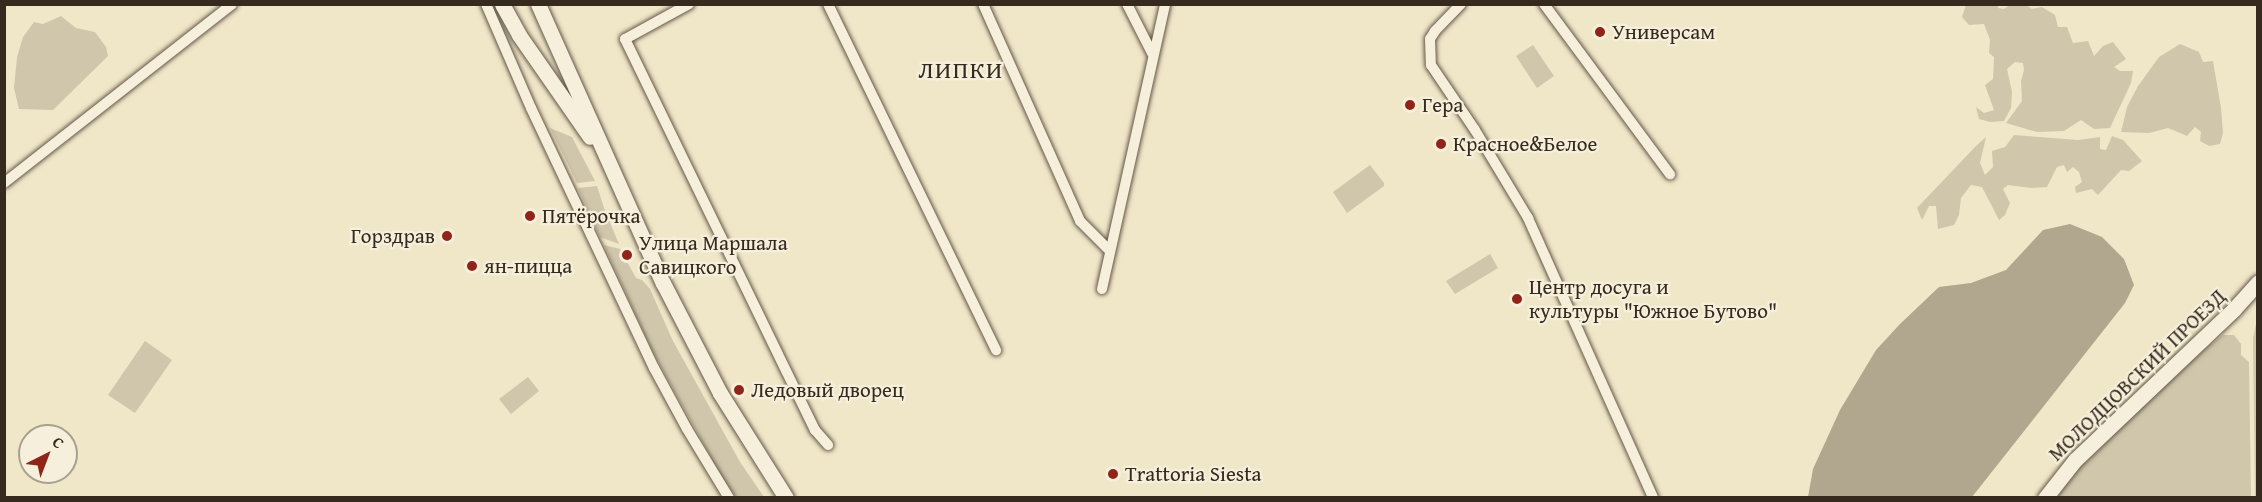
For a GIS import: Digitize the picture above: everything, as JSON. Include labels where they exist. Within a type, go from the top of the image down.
[{"type":"street","points":[[4,183],[232,4]]},
{"type":"street","points":[[486,4],[531,108],[654,368],[687,429],[729,498]]},
{"type":"street","points":[[502,4],[519,35],[611,166]]},
{"type":"street","points":[[538,4],[663,282],[720,393],[786,498]]},
{"type":"street","points":[[689,4],[625,39],[815,430],[828,445]]},
{"type":"street","points":[[828,4],[996,350]]},
{"type":"street","points":[[983,4],[1080,221],[1110,251]]},
{"type":"street","points":[[1127,4],[1153,55]]},
{"type":"street","points":[[1102,289],[1165,4]]},
{"type":"street","points":[[1461,4],[1430,39],[1431,65],[1475,130],[1528,218],[1653,498]]},
{"type":"street","points":[[1544,4],[1670,174]]},
{"type":"street","name":"МОЛОДЦОВСКИЙ ПРОЕЗД","points":[[2045,498],[2075,460],[2234,309],[2258,282]]},
{"type":"shaded area","points":[[1966,5],[1998,5],[1998,8],[2004,9],[2010,5],[2026,5],[2032,9],[2042,7],[2055,15],[2058,27],[2067,27],[2073,43],[2088,41],[2094,56],[2103,46],[2113,42],[2126,59],[2114,67],[2120,71],[2133,71],[2131,83],[2110,128],[2094,129],[2081,120],[2064,131],[2037,132],[2006,123],[2022,101],[2023,63],[2015,62],[2007,69],[2012,92],[2011,108],[2004,121],[1990,122],[1979,119],[1976,107],[1984,113],[1994,110],[1985,85],[1993,79],[1994,57],[1989,53],[1990,40],[1984,24],[1969,25],[1962,17]]},
{"type":"shaded area","points":[[61,16],[76,28],[95,32],[106,47],[108,56],[53,110],[19,109],[14,88],[17,57],[23,37],[34,22],[43,24]]},
{"type":"shaded area","points":[[2180,44],[2199,52],[2203,62],[2213,61],[2221,108],[2223,133],[2220,144],[2209,146],[2200,141],[2201,132],[2195,127],[2187,136],[2168,128],[2149,133],[2121,132],[2127,107],[2138,86],[2159,57]]},
{"type":"shaded area","points":[[1533,45],[1554,76],[1537,88],[1516,56]]},
{"type":"shaded area","points":[[550,128],[572,137],[595,181],[577,183]]},
{"type":"shaded area","points":[[2014,135],[2078,140],[2100,137],[2100,149],[2106,150],[2112,136],[2123,140],[2142,161],[2129,171],[2121,170],[2098,195],[2092,189],[2076,193],[2075,187],[2082,182],[2079,172],[2073,167],[2067,172],[2064,165],[2057,167],[2047,187],[2031,188],[2008,185],[2003,189],[2010,203],[2005,215],[1999,220],[1982,187],[1971,185],[1961,198],[1959,215],[1954,225],[1938,229],[1936,206],[1929,206],[1922,220],[1917,208],[1975,147],[1986,137],[1980,163],[1985,175],[1993,167],[1992,151],[2005,147]]},
{"type":"shaded area","points":[[1370,165],[1384,186],[1347,213],[1333,192]]},
{"type":"shaded area","points":[[597,186],[619,244],[600,237],[578,188]]},
{"type":"shaded area","points":[[2070,224],[2102,237],[2124,259],[2134,285],[2125,303],[1972,497],[1808,497],[1813,469],[1840,410],[1876,350],[1900,324],[1939,287],[1971,283],[2006,270],[2043,230]]},
{"type":"shaded area","points":[[604,245],[620,249],[636,278],[642,280],[650,289],[673,341],[740,462],[764,497],[736,497],[719,472],[652,350]]},
{"type":"shaded area","points":[[1490,254],[1498,268],[1455,294],[1446,281]]},
{"type":"shaded area","points":[[2257,319],[2258,497],[2255,498],[2253,338]]},
{"type":"shaded area","points":[[2223,335],[2234,335],[2241,344],[2241,355],[2249,362],[2251,497],[2056,498],[2082,464],[2190,361]]},
{"type":"shaded area","points":[[145,341],[172,360],[135,413],[108,395]]},
{"type":"shaded area","points":[[528,377],[539,391],[511,414],[499,399]]},
{"type":"place","name":"Универсам","points":[[1600,32]]},
{"type":"place","name":"Гера","points":[[1410,105]]},
{"type":"place","name":"Красное&Белое","points":[[1441,144]]},
{"type":"place","name":"Пятёрочка","points":[[530,216]]},
{"type":"place","name":"Горздрав","points":[[447,236]]},
{"type":"place","name":"Улица Маршала Савицкого","points":[[627,255]]},
{"type":"place","name":"ян-пицца","points":[[472,266]]},
{"type":"place","name":"Центр досуга и культуры \"Южное Бутово\"","points":[[1517,299]]},
{"type":"place","name":"Ледовый дворец","points":[[739,390]]},
{"type":"place","name":"Trattoria Siesta","points":[[1113,474]]},
{"type":"district","name":"ЛИПКИ","points":[[961,70]]}]
